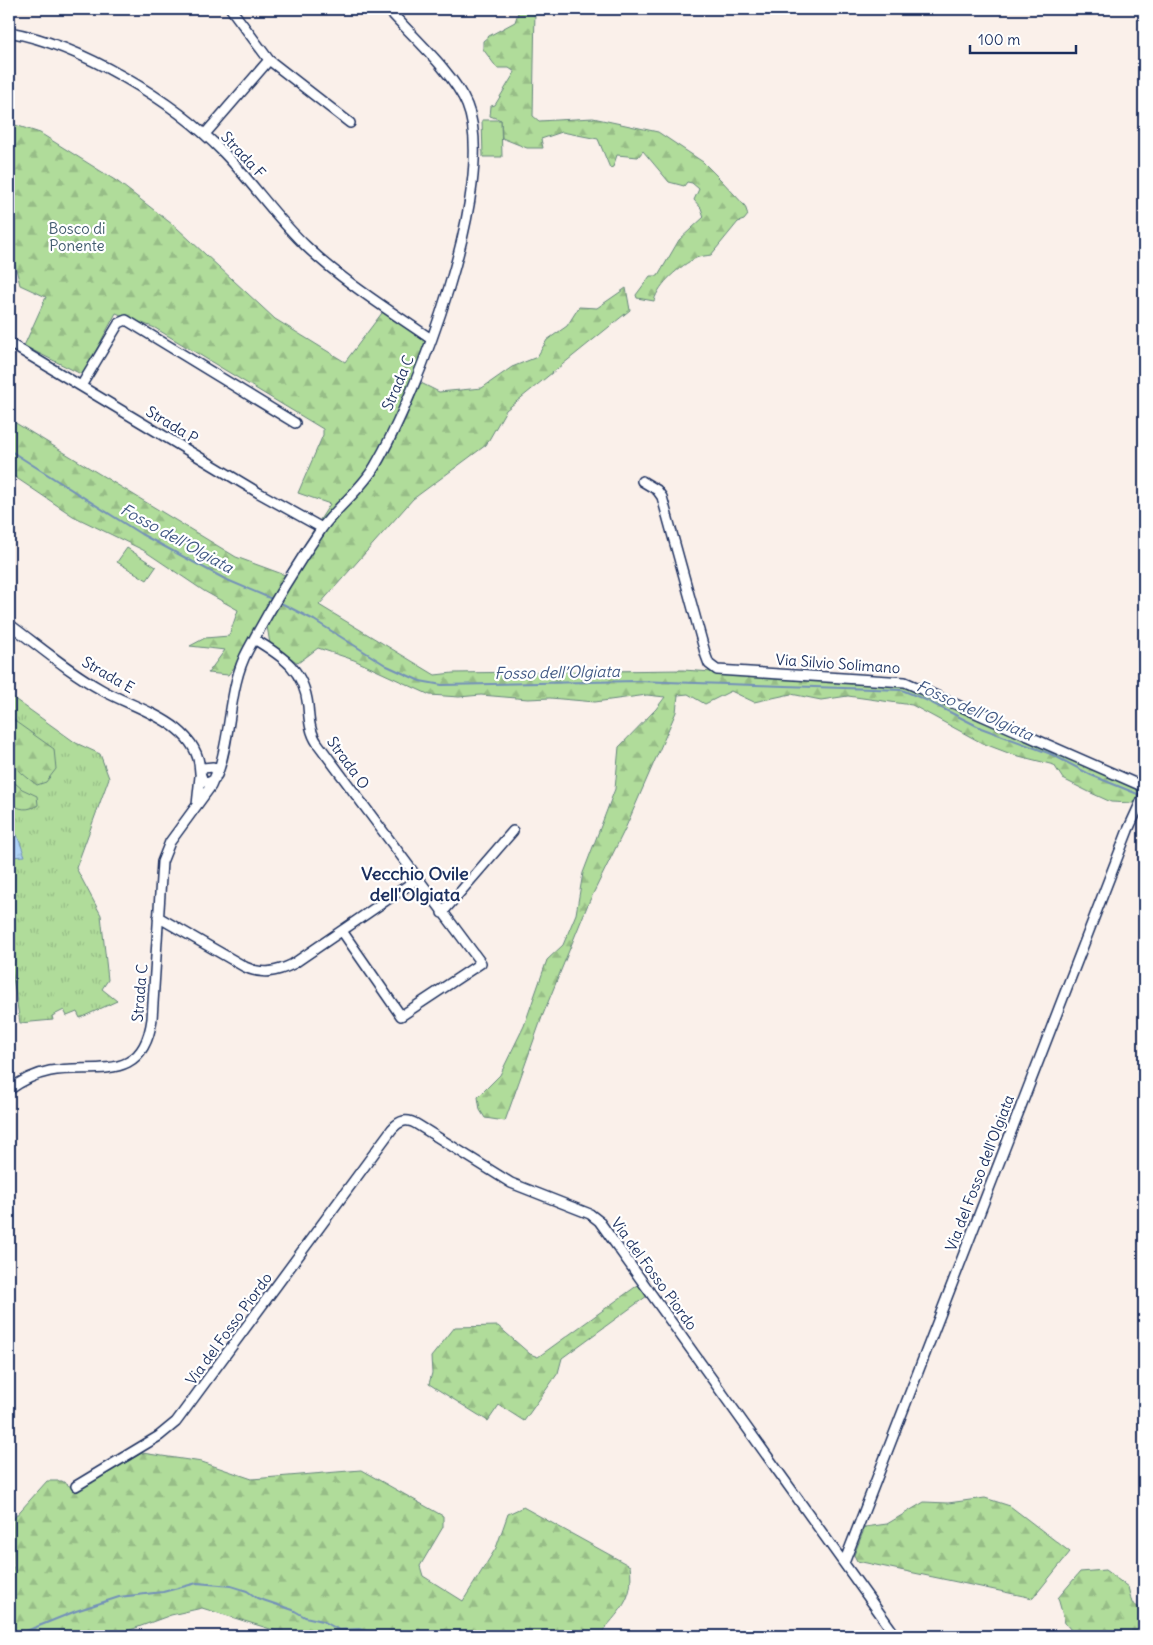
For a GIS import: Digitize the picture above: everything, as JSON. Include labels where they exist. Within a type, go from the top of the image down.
[{"type":"street","points":[[231,9],[269,60],[350,123]]},
{"type":"street","name":"Strada C","points":[[9,1090],[27,1079],[50,1071],[116,1068],[127,1062],[140,1050],[148,1038],[152,1019],[160,877],[165,853],[172,839],[197,805],[223,757],[239,672],[254,639],[322,528],[360,486],[375,466],[402,410],[431,339],[451,280],[464,230],[474,173],[474,132],[468,106],[453,80],[388,9]]},
{"type":"street","name":"Strada F","points":[[9,32],[41,38],[68,49],[158,98],[204,134],[230,160],[308,248],[367,296],[431,339]]},
{"type":"street","points":[[204,134],[269,60]]},
{"type":"street","points":[[81,386],[119,323],[126,320],[296,424]]},
{"type":"street","name":"Strada P","points":[[9,343],[322,528]]},
{"type":"street","name":"Via Silvio Solimano","points":[[642,481],[657,490],[662,497],[706,656],[713,668],[717,670],[905,682],[1144,786]]},
{"type":"street","name":"Strada E","points":[[9,624],[102,690],[154,714],[172,726],[184,735],[214,772]]},
{"type":"street","name":"Strada O","points":[[254,639],[286,661],[301,678],[307,696],[311,731],[316,741],[416,880],[481,963],[401,1016],[342,931]]},
{"type":"street","name":"Strada E","points":[[194,748],[199,758],[200,774]]},
{"type":"street","points":[[197,805],[200,774],[203,768],[214,772],[206,782],[200,774]]},
{"type":"street","name":"Via del Fosso dell'Olgiata","points":[[844,1563],[1128,830],[1143,797]]},
{"type":"street","points":[[442,913],[513,831]]},
{"type":"street","points":[[158,916],[249,969],[265,972],[287,967],[416,880]]},
{"type":"street","name":"Via del Fosso Piordo","points":[[76,1486],[160,1436],[176,1422],[392,1130],[399,1122],[406,1120],[418,1124],[511,1183],[596,1218],[896,1636]]},
{"type":"green space","points":[[517,9],[535,9],[533,116],[539,121],[593,118],[658,132],[703,162],[745,206],[748,215],[744,220],[738,222],[711,255],[696,258],[677,270],[660,288],[654,301],[637,298],[636,295],[650,276],[658,276],[679,240],[704,217],[701,208],[694,200],[699,189],[692,183],[687,182],[684,186],[669,182],[643,151],[638,157],[617,155],[613,167],[610,168],[598,139],[562,132],[541,139],[543,148],[527,148],[502,138],[501,120],[490,116],[491,106],[495,105],[515,72],[509,68],[497,68],[483,49],[483,41],[515,22],[518,13]]},
{"type":"green space","points":[[482,120],[501,120],[502,157],[483,157]]},
{"type":"green space","name":"Bosco di Ponente","points":[[9,123],[40,133],[118,182],[177,228],[275,319],[345,362],[385,309],[431,339],[415,380],[439,392],[482,388],[512,367],[537,357],[547,340],[567,326],[579,307],[597,308],[626,288],[630,310],[506,410],[486,445],[413,499],[319,605],[435,675],[453,673],[683,670],[904,685],[1144,790],[1144,813],[1133,803],[1111,802],[1063,779],[1054,765],[1011,754],[982,743],[912,705],[848,696],[821,700],[791,694],[754,702],[731,691],[705,704],[688,694],[678,695],[676,712],[625,829],[588,904],[542,1017],[505,1121],[485,1118],[480,1110],[478,1097],[500,1075],[524,1026],[547,960],[563,945],[576,914],[583,873],[615,789],[619,747],[656,709],[665,697],[647,695],[595,702],[481,695],[459,697],[430,695],[354,660],[318,648],[298,663],[270,644],[267,626],[228,675],[208,673],[225,650],[190,646],[205,638],[229,636],[238,610],[204,591],[143,550],[73,516],[9,473],[9,419],[236,557],[285,575],[330,504],[298,493],[323,435],[323,429],[155,328],[116,313],[83,375],[24,346],[46,297],[20,285],[15,265],[9,262]]},
{"type":"green space","points":[[127,548],[156,567],[147,580],[117,562]]},
{"type":"green space","points":[[9,695],[76,743],[100,754],[109,778],[76,868],[101,915],[108,980],[102,989],[117,1001],[80,1018],[77,1012],[67,1016],[64,1010],[52,1016],[53,1020],[20,1023],[9,951]]},
{"type":"green space","points":[[12,716],[16,722],[54,749],[56,769],[46,782],[37,785],[13,763],[10,757],[8,741],[9,717]]},
{"type":"green space","points":[[9,778],[22,789],[37,796],[38,805],[24,809],[10,803]]},
{"type":"green space","points":[[638,1285],[647,1296],[562,1358],[558,1373],[524,1421],[499,1405],[488,1421],[429,1384],[432,1373],[431,1357],[455,1327],[498,1326],[530,1354],[538,1357]]},
{"type":"green space","points":[[142,1453],[202,1462],[252,1479],[361,1470],[443,1516],[443,1527],[420,1566],[423,1576],[463,1601],[496,1548],[508,1514],[523,1507],[630,1566],[630,1588],[624,1605],[599,1636],[293,1636],[202,1608],[171,1615],[114,1636],[9,1636],[9,1582],[14,1566],[13,1519],[47,1481],[62,1481],[77,1491]]},
{"type":"green space","points":[[985,1498],[1010,1506],[1070,1552],[1033,1598],[857,1561],[854,1555],[865,1527],[887,1524],[924,1502],[948,1503]]},
{"type":"green space","points":[[1105,1570],[1128,1587],[1132,1603],[1144,1611],[1144,1636],[1076,1636],[1065,1623],[1058,1598],[1080,1572]]},
{"type":"water","points":[[9,826],[17,835],[25,856],[9,857]]},
{"type":"waterway","name":"Fosso dell’Olgiata","points":[[9,450],[141,534],[225,579],[272,599]]},
{"type":"waterway","name":"Fosso dell’Olgiata","points":[[279,602],[314,620],[387,666],[420,681],[442,685],[637,681],[902,690],[981,728],[1051,754],[1091,775],[1140,795]]},
{"type":"waterway","points":[[14,1636],[76,1611],[119,1597],[163,1592],[197,1583],[231,1586],[247,1591],[257,1598],[293,1610],[305,1617],[323,1621],[339,1630],[359,1629],[383,1636]]},
{"type":"district","name":"Vecchio Ovile dell'Olgiata","points":[[415,884]]}]
